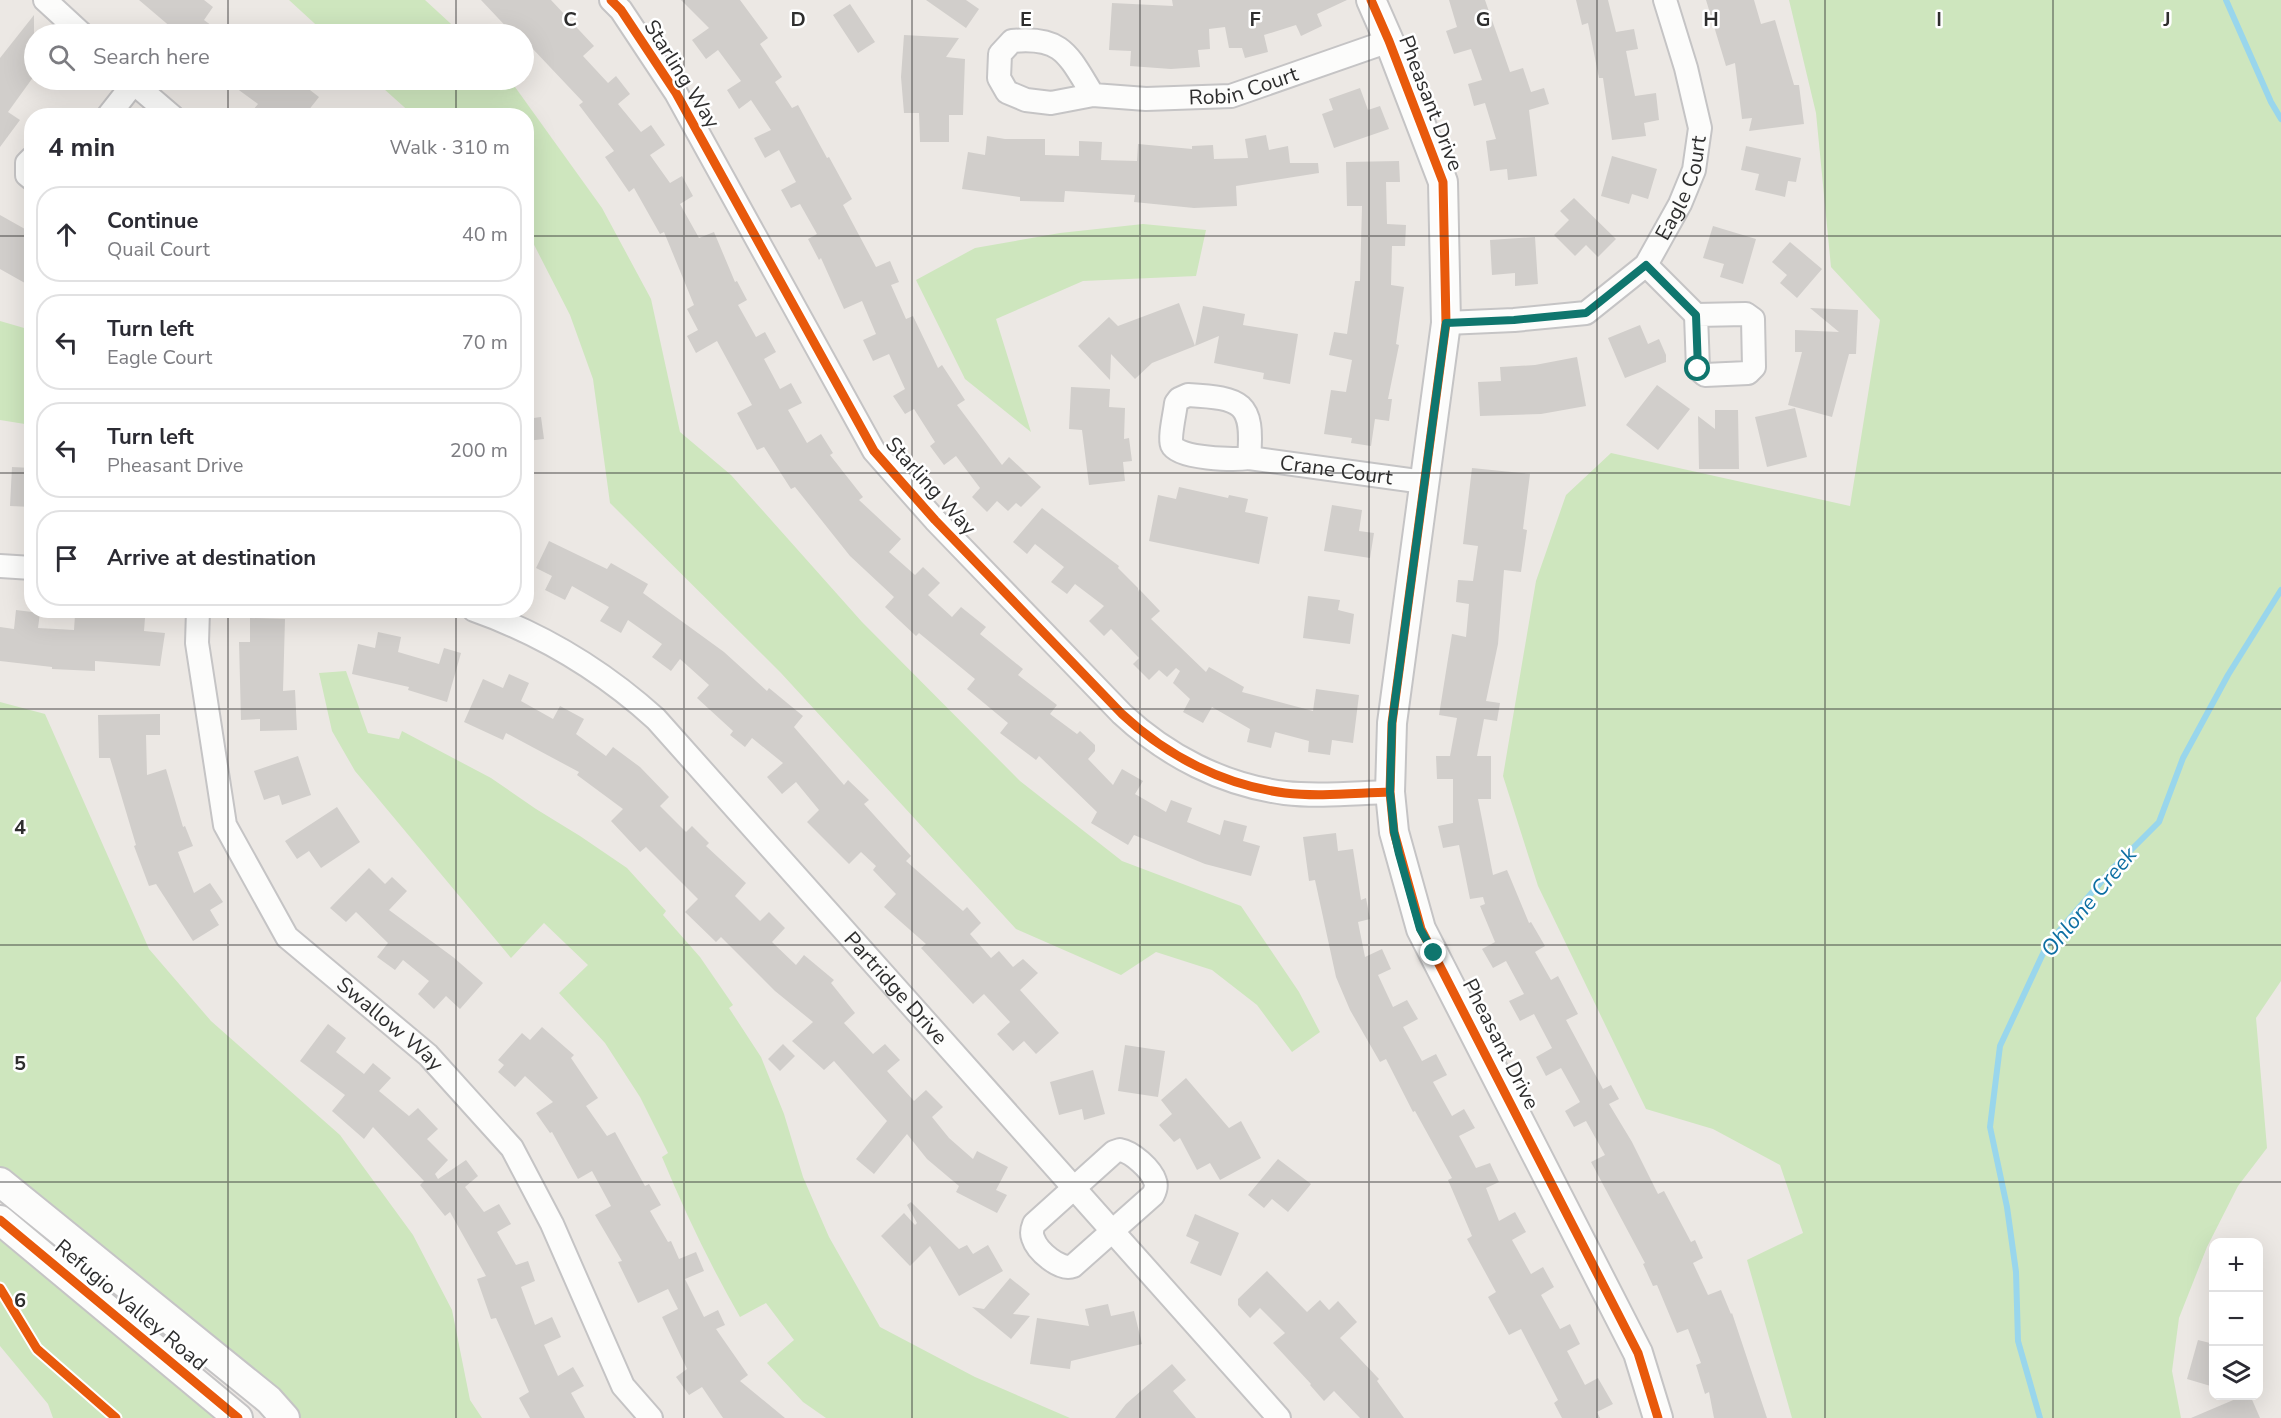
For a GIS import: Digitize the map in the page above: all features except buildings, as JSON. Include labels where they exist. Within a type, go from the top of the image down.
[{"type":"street","points":[[45,0],[71,24]]},
{"type":"street","name":"Starling Way","points":[[611,0],[621,10],[676,93],[874,451],[935,520],[1122,714],[1153,741],[1193,764],[1235,782],[1285,793],[1390,792]]},
{"type":"street","name":"Pheasant Drive","points":[[1371,0],[1443,182],[1446,323],[1392,723],[1390,792],[1394,832],[1420,929],[1638,1353],[1658,1418]]},
{"type":"street","name":"Eagle Court","points":[[1446,323],[1514,320],[1586,313],[1646,265],[1680,204],[1694,170],[1700,128],[1686,68],[1665,0]]},
{"type":"street","name":"Robin Court","points":[[1093,95],[1146,99],[1231,96],[1389,41]]},
{"type":"street","points":[[113,108],[126,90]]},
{"type":"street","points":[[142,90],[163,108]]},
{"type":"street","points":[[1646,265],[1696,315]]},
{"type":"street","name":"Crane Court","points":[[1249,458],[1424,482]]},
{"type":"street","points":[[0,566],[24,568]]},
{"type":"street","name":"Swallow Way","points":[[198,618],[197,643],[225,825],[287,937],[428,1055],[512,1148],[552,1224],[623,1386],[651,1418]]},
{"type":"street","name":"Partridge Drive","points":[[496,618],[558,648],[611,682],[656,719],[1279,1418]]},
{"type":"street","points":[[1127,1151],[1133,1154],[1153,1177],[1156,1183],[1155,1189],[1153,1195],[1113,1232],[1067,1269],[1055,1263],[1035,1243],[1032,1236],[1034,1224],[1073,1187],[1114,1152],[1127,1151]]},
{"type":"street","name":"Refugio Valley Road","points":[[0,1182],[269,1400],[285,1418]]},
{"type":"street","name":"Refugio Valley Road","points":[[0,1220],[238,1418]]},
{"type":"green space","points":[[289,0],[425,0],[451,24],[315,24]]},
{"type":"green space","points":[[1789,0],[2281,0],[2281,981],[2256,1018],[2267,1148],[2238,1186],[2212,1238],[2209,1238],[2179,1318],[2172,1371],[2181,1418],[1792,1418],[1747,1260],[1803,1233],[1780,1165],[1713,1129],[1646,1109],[1538,886],[1503,776],[1536,581],[1566,495],[1611,453],[1850,506],[1880,320],[1831,267],[1816,113]]},
{"type":"green space","points":[[385,90],[517,90],[530,108],[405,108]]},
{"type":"green space","points":[[534,113],[602,208],[651,299],[680,432],[731,475],[862,622],[1020,781],[1122,861],[1241,906],[1299,992],[1320,1032],[1292,1052],[1257,1005],[1212,970],[1156,952],[1121,975],[1016,929],[781,673],[610,503],[593,379],[570,315],[534,245]]},
{"type":"green space","points":[[1143,224],[1206,230],[1196,276],[1083,281],[996,319],[1031,432],[965,379],[916,280],[975,248],[1060,233]]},
{"type":"green space","points":[[0,321],[24,328],[24,424],[0,420]]},
{"type":"green space","points":[[346,671],[368,733],[399,739],[402,731],[491,778],[627,868],[666,911],[663,915],[700,957],[733,1005],[729,1008],[761,1057],[784,1114],[803,1177],[829,1237],[880,1327],[975,1377],[1070,1418],[826,1418],[803,1402],[767,1363],[794,1340],[766,1303],[740,1317],[708,1258],[680,1198],[662,1157],[668,1153],[640,1097],[605,1043],[559,993],[588,965],[544,923],[511,958],[355,771],[332,731],[319,673]]},
{"type":"green space","points":[[0,702],[45,714],[149,949],[211,1021],[340,1135],[413,1235],[452,1310],[470,1400],[482,1418],[285,1418],[0,1182]]},
{"type":"green space","points":[[0,1220],[238,1418],[53,1418],[48,1404],[0,1346]]},
{"type":"waterway","name":"Ohlone Creek","points":[[2226,0],[2271,102],[2281,119]]},
{"type":"waterway","name":"Ohlone Creek","points":[[2040,1418],[2018,1341],[2016,1272],[2007,1207],[1990,1127],[2000,1046],[2047,945],[2113,868],[2159,822],[2183,758],[2228,675],[2281,590]]},
{"type":"cycle path","points":[[611,0],[621,10],[676,93],[874,451],[935,520],[1122,714],[1139,729],[1177,755],[1218,776],[1240,783],[1298,794],[1390,792]]},
{"type":"cycle path","points":[[1371,0],[1443,182],[1446,323],[1392,723],[1390,792],[1394,832],[1421,929],[1638,1353],[1658,1418]]},
{"type":"cycle path","points":[[0,1220],[238,1418]]},
{"type":"cycle path","points":[[0,1288],[37,1349],[116,1418]]},
{"type":"route","points":[[1434,953],[1420,929],[1399,854],[1391,812],[1390,792],[1392,723],[1446,323],[1514,320],[1586,313],[1646,265],[1696,315],[1698,369]]}]
